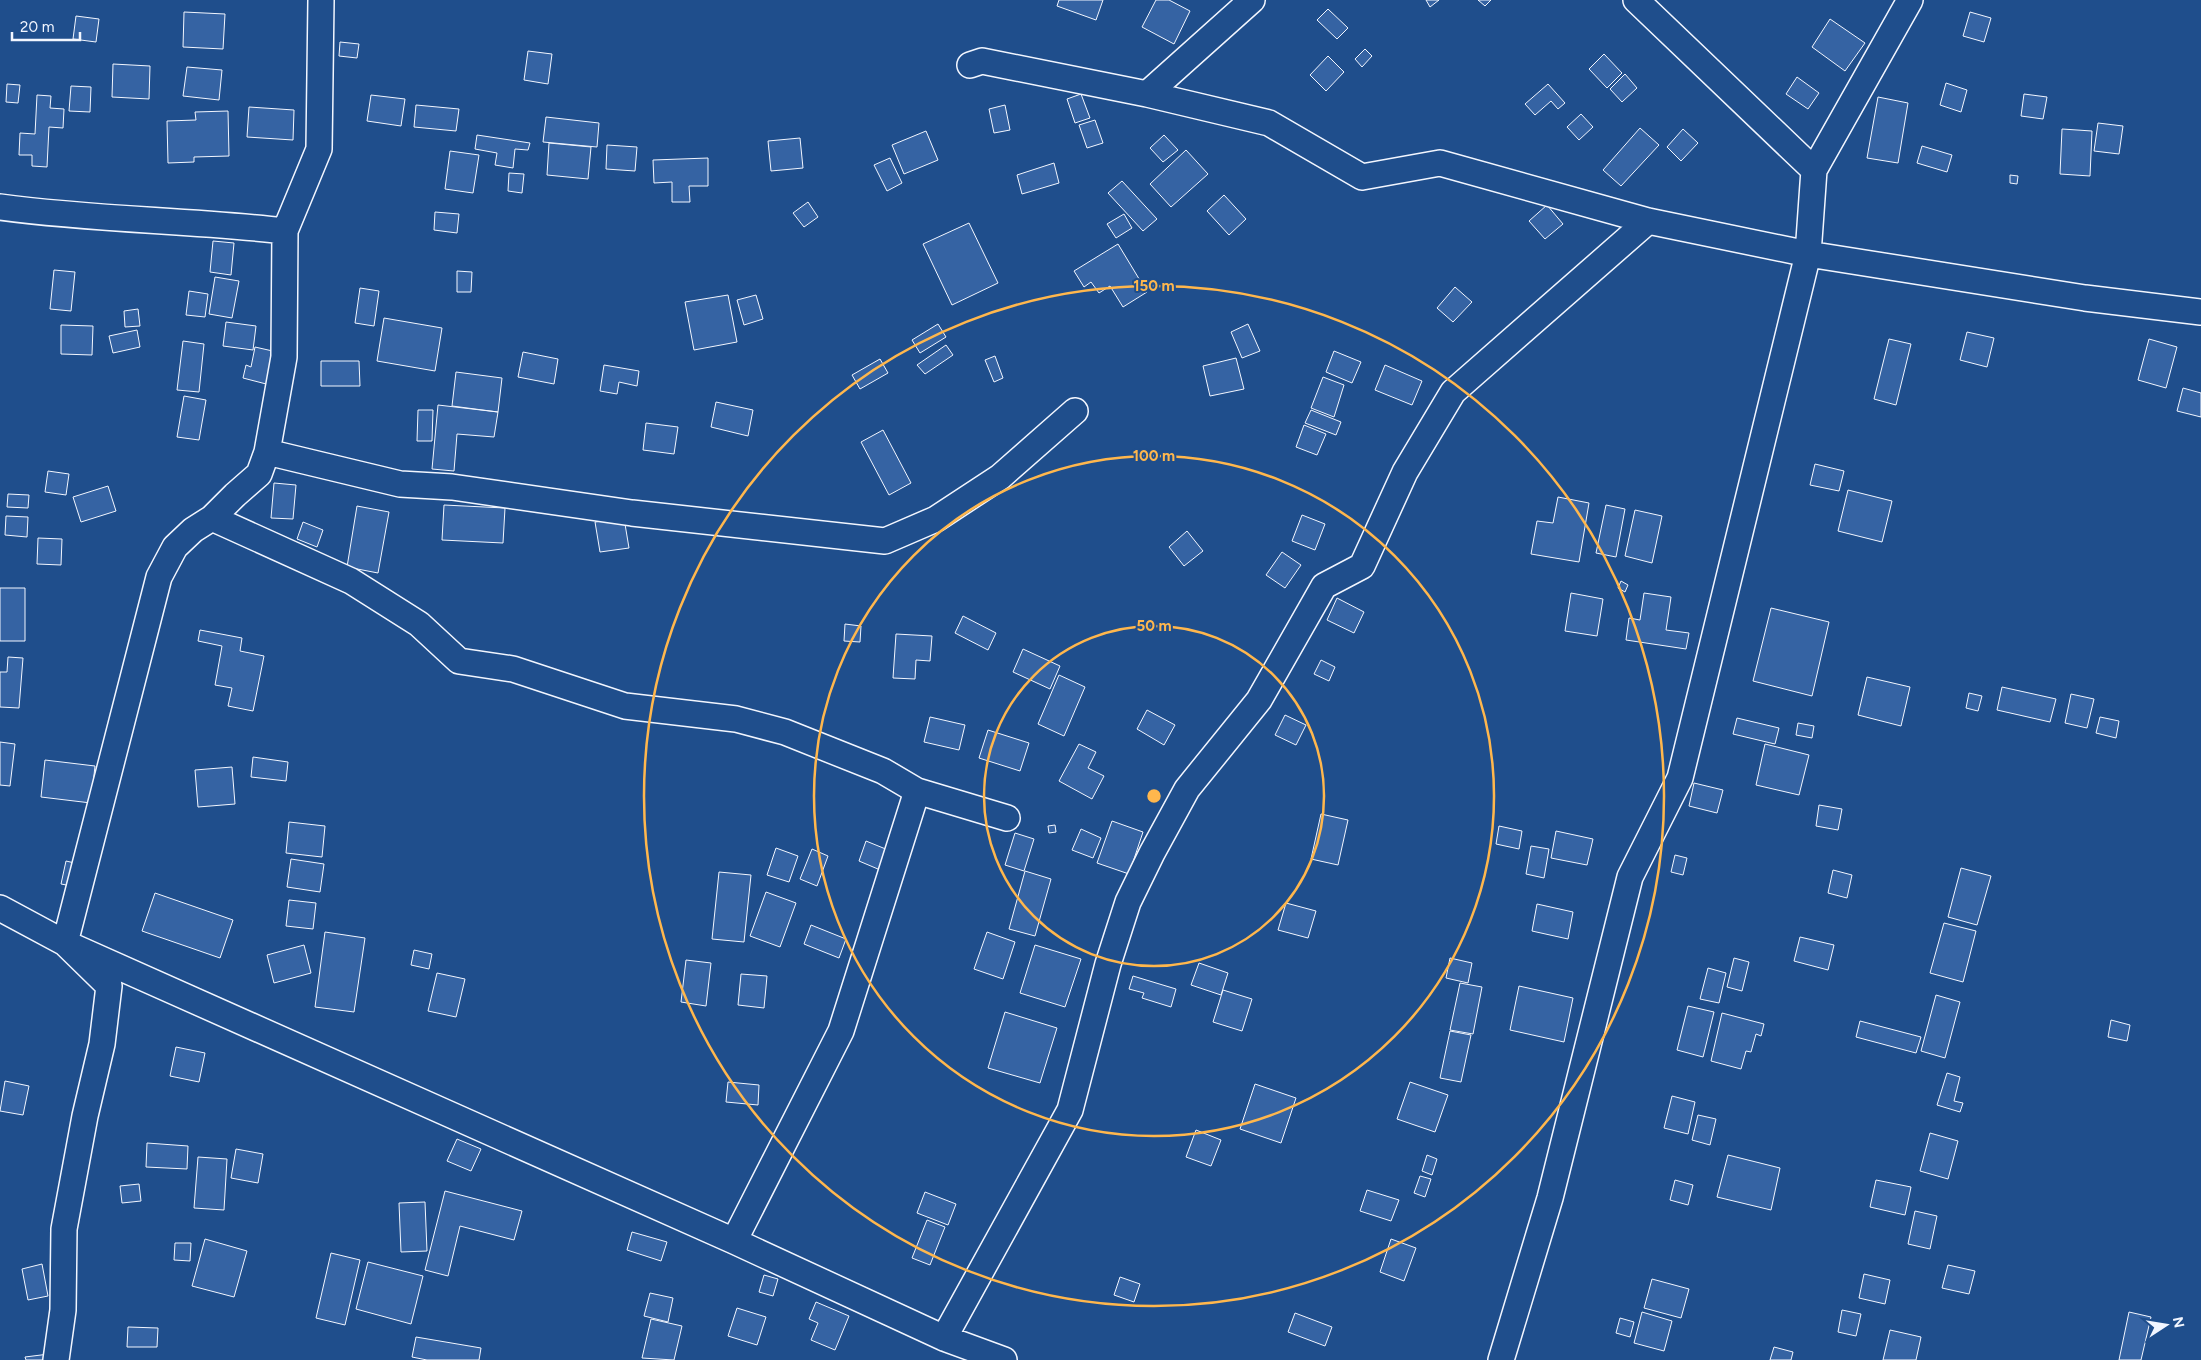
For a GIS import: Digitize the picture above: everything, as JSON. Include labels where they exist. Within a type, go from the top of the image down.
[{"type":"street","points":[[65,943],[160,576],[175,547],[193,530],[212,518],[259,474],[267,452],[284,357],[285,231],[319,148],[321,0]]},
{"type":"street","points":[[1147,94],[1252,0]]},
{"type":"street","points":[[1636,0],[1814,170]]},
{"type":"street","points":[[1501,1360],[1550,1198],[1630,877],[1680,778],[1808,254],[1814,170],[1910,0]]},
{"type":"street","points":[[970,65],[982,61],[1147,94],[1269,123],[1362,177],[1440,163],[1648,220],[1808,254],[2085,298],[2201,312]]},
{"type":"street","points":[[0,206],[86,217],[233,225],[285,231]]},
{"type":"street","points":[[944,1338],[1070,1110],[1108,964],[1128,902],[1187,789],[1259,700],[1324,586],[1362,566],[1405,472],[1453,392],[1648,220]]},
{"type":"street","points":[[267,452],[400,484],[452,487],[632,513],[884,541],[936,518],[1000,477],[1075,411]]},
{"type":"street","points":[[212,518],[351,581],[419,624],[459,661],[513,669],[625,706],[736,719],[777,730],[884,771],[917,791],[1007,818]]},
{"type":"street","points":[[734,1241],[841,1031],[917,791]]},
{"type":"street","points":[[0,908],[65,943],[734,1241],[944,1338],[1004,1360]]},
{"type":"street","points":[[56,1360],[63,1310],[64,1229],[102,1044],[109,986],[65,943]]},
{"type":"building","points":[[1059,0],[1103,0],[1096,20],[1057,6]]},
{"type":"building","points":[[1156,0],[1169,0],[1190,11],[1174,44],[1142,27]]},
{"type":"building","points":[[1426,0],[1439,0],[1430,7]]},
{"type":"building","points":[[1478,0],[1491,0],[1485,6]]},
{"type":"building","points":[[1328,9],[1348,28],[1337,39],[1317,20]]},
{"type":"building","points":[[184,12],[225,14],[223,49],[183,47]]},
{"type":"building","points":[[1970,12],[1991,18],[1984,42],[1963,36]]},
{"type":"building","points":[[76,16],[99,19],[96,42],[73,39]]},
{"type":"building","points":[[1830,19],[1865,43],[1845,71],[1812,47]]},
{"type":"building","points":[[340,42],[359,44],[357,58],[339,56]]},
{"type":"building","points":[[1365,49],[1372,56],[1362,67],[1355,59]]},
{"type":"building","points":[[528,51],[552,54],[548,84],[524,80]]},
{"type":"building","points":[[1604,54],[1622,73],[1607,88],[1589,69]]},
{"type":"building","points":[[1328,56],[1344,72],[1326,91],[1310,75]]},
{"type":"building","points":[[113,64],[150,66],[149,99],[112,97]]},
{"type":"building","points":[[187,67],[222,70],[219,100],[183,96]]},
{"type":"building","points":[[1625,74],[1637,88],[1622,102],[1610,89]]},
{"type":"building","points":[[1797,77],[1819,93],[1808,109],[1786,94]]},
{"type":"building","points":[[1946,83],[1967,90],[1961,112],[1940,105]]},
{"type":"building","points":[[7,84],[20,85],[18,103],[6,102]]},
{"type":"building","points":[[1548,84],[1565,103],[1558,109],[1551,101],[1535,115],[1525,104]]},
{"type":"building","points":[[71,86],[91,87],[90,112],[69,111]]},
{"type":"building","points":[[1081,94],[1090,118],[1075,123],[1067,99]]},
{"type":"building","points":[[2024,94],[2047,97],[2043,119],[2021,116]]},
{"type":"building","points":[[37,95],[51,96],[50,108],[64,109],[63,128],[49,127],[47,167],[32,166],[32,155],[19,155],[20,133],[35,134]]},
{"type":"building","points":[[371,95],[405,99],[401,126],[367,121]]},
{"type":"building","points":[[1878,97],[1908,103],[1898,163],[1867,158]]},
{"type":"building","points":[[416,105],[459,109],[456,131],[414,127]]},
{"type":"building","points":[[1005,105],[1010,130],[994,133],[989,109]]},
{"type":"building","points":[[249,107],[294,110],[293,140],[247,137]]},
{"type":"building","points":[[228,111],[229,156],[194,157],[194,162],[168,163],[167,121],[196,120],[195,112]]},
{"type":"building","points":[[1581,114],[1593,127],[1579,140],[1567,127]]},
{"type":"building","points":[[546,117],[599,123],[597,147],[543,142]]},
{"type":"building","points":[[1095,120],[1103,143],[1087,148],[1079,125]]},
{"type":"building","points":[[2098,123],[2123,126],[2119,154],[2094,151]]},
{"type":"building","points":[[1640,128],[1659,145],[1621,186],[1603,170]]},
{"type":"building","points":[[1683,129],[1698,143],[1681,161],[1667,147]]},
{"type":"building","points":[[2062,129],[2092,131],[2090,176],[2060,174]]},
{"type":"building","points":[[926,131],[938,160],[904,174],[892,145]]},
{"type":"building","points":[[477,135],[530,143],[528,150],[515,149],[513,168],[495,165],[497,153],[475,149]]},
{"type":"building","points":[[1164,135],[1178,150],[1163,162],[1150,148]]},
{"type":"building","points":[[800,138],[803,168],[771,171],[768,141]]},
{"type":"building","points":[[549,143],[591,147],[588,179],[547,175]]},
{"type":"building","points":[[607,145],[637,147],[635,171],[606,169]]},
{"type":"building","points":[[1922,146],[1952,155],[1947,172],[1917,163]]},
{"type":"building","points":[[1186,150],[1208,174],[1171,207],[1150,184]]},
{"type":"building","points":[[450,151],[479,155],[473,193],[445,189]]},
{"type":"building","points":[[708,158],[708,186],[689,186],[690,202],[672,202],[672,182],[654,183],[653,160]]},
{"type":"building","points":[[890,158],[902,183],[887,191],[874,165]]},
{"type":"building","points":[[1054,163],[1059,183],[1022,194],[1017,175]]},
{"type":"building","points":[[509,173],[524,174],[522,193],[508,191]]},
{"type":"building","points":[[2010,175],[2018,176],[2017,184],[2010,183]]},
{"type":"building","points":[[1122,181],[1157,219],[1143,231],[1108,193]]},
{"type":"building","points":[[1224,195],[1246,219],[1229,235],[1207,211]]},
{"type":"building","points":[[808,202],[818,217],[804,227],[793,213]]},
{"type":"building","points":[[1547,205],[1563,224],[1545,239],[1529,221]]},
{"type":"building","points":[[435,212],[459,214],[457,233],[434,230]]},
{"type":"building","points":[[1124,214],[1132,228],[1116,238],[1107,224]]},
{"type":"building","points":[[969,223],[998,283],[952,305],[923,244]]},
{"type":"building","points":[[213,241],[234,243],[231,275],[210,272]]},
{"type":"building","points":[[1118,244],[1147,292],[1123,307],[1110,286],[1099,293],[1091,282],[1084,287],[1074,271]]},
{"type":"building","points":[[54,270],[75,272],[71,311],[50,309]]},
{"type":"building","points":[[457,271],[472,272],[471,292],[457,292]]},
{"type":"building","points":[[215,277],[239,281],[232,318],[209,314]]},
{"type":"building","points":[[1455,287],[1472,302],[1453,322],[1437,308]]},
{"type":"building","points":[[360,288],[379,291],[374,326],[355,323]]},
{"type":"building","points":[[189,291],[208,294],[205,317],[186,315]]},
{"type":"building","points":[[728,295],[737,342],[694,350],[685,302]]},
{"type":"building","points":[[756,295],[763,319],[744,325],[737,300]]},
{"type":"building","points":[[138,309],[140,326],[125,327],[124,311]]},
{"type":"building","points":[[384,318],[442,328],[435,371],[377,361]]},
{"type":"building","points":[[226,322],[256,326],[253,350],[223,346]]},
{"type":"building","points":[[938,324],[946,337],[920,353],[912,340]]},
{"type":"building","points":[[1248,324],[1260,351],[1242,358],[1231,332]]},
{"type":"building","points":[[61,325],[93,326],[92,355],[61,354]]},
{"type":"building","points":[[137,330],[140,347],[113,353],[109,336]]},
{"type":"building","points":[[1967,332],[1994,338],[1987,367],[1960,360]]},
{"type":"building","points":[[1889,339],[1911,344],[1896,405],[1874,399]]},
{"type":"building","points":[[2149,339],[2177,347],[2166,388],[2138,380]]},
{"type":"building","points":[[183,341],[204,344],[199,392],[177,390]]},
{"type":"building","points":[[946,345],[953,355],[925,374],[917,365]]},
{"type":"building","points":[[255,347],[277,352],[270,385],[243,378],[246,365],[251,367]]},
{"type":"building","points":[[1334,351],[1361,362],[1352,383],[1326,372]]},
{"type":"building","points":[[523,352],[558,359],[554,384],[518,377]]},
{"type":"building","points":[[995,356],[1003,378],[994,382],[985,360]]},
{"type":"building","points":[[1236,358],[1244,389],[1210,396],[1203,366]]},
{"type":"building","points":[[880,359],[888,373],[860,389],[852,375]]},
{"type":"building","points":[[321,361],[359,361],[360,386],[321,386]]},
{"type":"building","points":[[604,365],[639,371],[637,386],[619,382],[617,394],[600,391]]},
{"type":"building","points":[[1385,365],[1422,381],[1412,405],[1375,390]]},
{"type":"building","points":[[456,372],[502,378],[498,412],[452,406]]},
{"type":"building","points":[[1323,377],[1344,385],[1334,417],[1311,408]]},
{"type":"building","points":[[2183,388],[2201,393],[2201,417],[2177,411]]},
{"type":"building","points":[[184,396],[206,400],[199,440],[177,437]]},
{"type":"building","points":[[716,402],[753,410],[748,436],[711,427]]},
{"type":"building","points":[[438,405],[498,412],[494,437],[457,434],[454,471],[432,469]]},
{"type":"building","points":[[418,410],[433,410],[432,441],[417,441]]},
{"type":"building","points":[[1311,410],[1341,422],[1336,435],[1305,423]]},
{"type":"building","points":[[646,423],[678,427],[674,454],[643,450]]},
{"type":"building","points":[[1304,425],[1326,434],[1317,455],[1296,447]]},
{"type":"building","points":[[883,430],[911,483],[889,495],[861,442]]},
{"type":"building","points":[[1815,464],[1844,471],[1839,491],[1810,485]]},
{"type":"building","points":[[48,471],[69,474],[66,495],[45,492]]},
{"type":"building","points":[[274,483],[296,485],[293,519],[271,518]]},
{"type":"building","points":[[108,486],[116,511],[81,522],[73,497]]},
{"type":"building","points":[[1848,490],[1892,501],[1882,542],[1838,531]]},
{"type":"building","points":[[8,494],[29,495],[28,508],[7,507]]},
{"type":"building","points":[[1558,497],[1589,503],[1579,562],[1531,554],[1537,521],[1553,523]]},
{"type":"building","points":[[444,505],[505,508],[503,543],[442,540]]},
{"type":"building","points":[[1606,505],[1625,509],[1616,557],[1596,553]]},
{"type":"building","points":[[357,506],[389,512],[378,573],[347,567]]},
{"type":"building","points":[[1635,510],[1662,516],[1652,563],[1625,556]]},
{"type":"building","points":[[1302,515],[1325,524],[1315,550],[1292,541]]},
{"type":"building","points":[[6,516],[28,517],[27,537],[5,535]]},
{"type":"building","points":[[624,518],[629,548],[600,552],[595,522]]},
{"type":"building","points":[[303,522],[323,530],[317,547],[297,539]]},
{"type":"building","points":[[1187,531],[1203,551],[1184,566],[1169,547]]},
{"type":"building","points":[[38,538],[62,539],[61,565],[37,564]]},
{"type":"building","points":[[1282,552],[1301,565],[1285,588],[1266,575]]},
{"type":"building","points":[[1621,581],[1628,585],[1625,592],[1618,588]]},
{"type":"building","points":[[0,588],[25,588],[25,641],[0,641]]},
{"type":"building","points":[[1571,593],[1603,599],[1597,636],[1565,631]]},
{"type":"building","points":[[1644,593],[1671,597],[1666,630],[1689,633],[1686,649],[1626,640],[1629,618],[1640,620]]},
{"type":"building","points":[[1337,598],[1364,612],[1354,633],[1327,620]]},
{"type":"building","points":[[1771,608],[1829,622],[1812,696],[1753,681]]},
{"type":"building","points":[[963,616],[996,633],[988,650],[955,633]]},
{"type":"building","points":[[845,624],[861,626],[860,642],[844,641]]},
{"type":"building","points":[[200,630],[242,638],[240,651],[264,656],[253,711],[228,706],[232,688],[215,685],[222,646],[198,641]]},
{"type":"building","points":[[896,634],[932,636],[930,661],[916,660],[915,679],[893,678]]},
{"type":"building","points":[[1023,649],[1060,666],[1050,689],[1013,672]]},
{"type":"building","points":[[8,657],[23,658],[19,708],[0,707],[0,672],[7,672]]},
{"type":"building","points":[[1321,660],[1335,667],[1329,681],[1314,674]]},
{"type":"building","points":[[1059,675],[1085,687],[1064,736],[1038,724]]},
{"type":"building","points":[[1867,677],[1910,687],[1901,726],[1858,715]]},
{"type":"building","points":[[2002,687],[2056,699],[2050,722],[1997,710]]},
{"type":"building","points":[[1969,693],[1982,696],[1978,711],[1966,708]]},
{"type":"building","points":[[2071,694],[2094,699],[2087,728],[2065,723]]},
{"type":"building","points":[[1147,710],[1175,725],[1164,745],[1137,729]]},
{"type":"building","points":[[1285,715],[1306,725],[1296,745],[1275,735]]},
{"type":"building","points":[[930,717],[965,725],[959,750],[924,742]]},
{"type":"building","points":[[2100,717],[2119,721],[2116,738],[2096,733]]},
{"type":"building","points":[[1737,718],[1779,728],[1775,744],[1733,734]]},
{"type":"building","points":[[1798,723],[1814,726],[1812,738],[1796,735]]},
{"type":"building","points":[[988,730],[1029,743],[1020,771],[979,758]]},
{"type":"building","points":[[0,742],[15,744],[10,786],[0,785]]},
{"type":"building","points":[[1079,744],[1096,752],[1088,768],[1104,776],[1092,799],[1059,781]]},
{"type":"building","points":[[1765,744],[1809,755],[1799,795],[1756,785]]},
{"type":"building","points":[[253,757],[288,762],[286,781],[251,777]]},
{"type":"building","points":[[45,760],[95,766],[91,803],[41,797]]},
{"type":"building","points":[[232,767],[235,804],[198,807],[195,770]]},
{"type":"building","points":[[1694,783],[1723,790],[1717,813],[1689,806]]},
{"type":"building","points":[[1819,805],[1842,809],[1838,830],[1816,826]]},
{"type":"building","points":[[1321,814],[1348,820],[1338,865],[1311,859]]},
{"type":"building","points":[[1112,821],[1143,832],[1129,874],[1097,863]]},
{"type":"building","points":[[289,822],[325,826],[322,857],[286,853]]},
{"type":"building","points":[[1055,825],[1056,832],[1049,833],[1048,826]]},
{"type":"building","points":[[1499,826],[1522,831],[1519,849],[1496,844]]},
{"type":"building","points":[[1081,829],[1101,838],[1093,858],[1072,850]]},
{"type":"building","points":[[1556,831],[1593,839],[1587,865],[1551,858]]},
{"type":"building","points":[[1015,833],[1034,839],[1024,871],[1005,865]]},
{"type":"building","points":[[866,841],[893,852],[885,872],[859,861]]},
{"type":"building","points":[[1531,846],[1549,849],[1544,878],[1526,874]]},
{"type":"building","points":[[776,848],[798,856],[789,882],[767,875]]},
{"type":"building","points":[[812,849],[828,856],[817,886],[800,879]]},
{"type":"building","points":[[1675,855],[1687,858],[1683,875],[1671,872]]},
{"type":"building","points":[[291,859],[324,864],[320,892],[287,887]]},
{"type":"building","points":[[66,861],[92,867],[88,889],[61,884]]},
{"type":"building","points":[[1961,868],[1991,876],[1977,925],[1948,917]]},
{"type":"building","points":[[1833,870],[1852,875],[1847,898],[1828,893]]},
{"type":"building","points":[[1025,871],[1051,879],[1035,936],[1009,929]]},
{"type":"building","points":[[719,872],[751,875],[744,942],[712,939]]},
{"type":"building","points":[[766,892],[796,903],[780,947],[750,936]]},
{"type":"building","points":[[155,893],[233,920],[220,958],[142,931]]},
{"type":"building","points":[[289,900],[316,903],[313,929],[286,926]]},
{"type":"building","points":[[1286,903],[1316,911],[1308,938],[1278,930]]},
{"type":"building","points":[[1537,904],[1573,912],[1568,939],[1532,931]]},
{"type":"building","points":[[1944,923],[1976,931],[1963,982],[1930,973]]},
{"type":"building","points":[[811,925],[846,939],[839,958],[804,944]]},
{"type":"building","points":[[325,932],[365,938],[354,1012],[315,1007]]},
{"type":"building","points":[[987,932],[1015,942],[1003,979],[974,969]]},
{"type":"building","points":[[1800,937],[1834,945],[1828,970],[1794,961]]},
{"type":"building","points":[[304,945],[311,973],[274,983],[267,955]]},
{"type":"building","points":[[1035,945],[1081,959],[1065,1007],[1020,993]]},
{"type":"building","points":[[414,950],[432,954],[429,969],[411,965]]},
{"type":"building","points":[[1450,958],[1472,963],[1468,983],[1446,978]]},
{"type":"building","points":[[1734,958],[1749,962],[1742,991],[1727,987]]},
{"type":"building","points":[[686,960],[711,963],[706,1006],[681,1002]]},
{"type":"building","points":[[1199,963],[1228,973],[1221,995],[1191,985]]},
{"type":"building","points":[[1708,968],[1726,973],[1719,1003],[1700,999]]},
{"type":"building","points":[[437,973],[465,979],[456,1017],[428,1011]]},
{"type":"building","points":[[741,974],[767,976],[764,1008],[738,1005]]},
{"type":"building","points":[[1133,976],[1176,989],[1171,1007],[1142,998],[1144,993],[1129,989]]},
{"type":"building","points":[[1460,983],[1482,987],[1473,1034],[1450,1030]]},
{"type":"building","points":[[1519,986],[1573,998],[1564,1042],[1510,1030]]},
{"type":"building","points":[[1223,990],[1252,999],[1242,1031],[1213,1022]]},
{"type":"building","points":[[1936,995],[1960,1002],[1945,1058],[1921,1051]]},
{"type":"building","points":[[1688,1006],[1714,1012],[1703,1057],[1677,1050]]},
{"type":"building","points":[[1005,1012],[1057,1028],[1040,1083],[988,1068]]},
{"type":"building","points":[[1722,1013],[1764,1024],[1761,1036],[1756,1034],[1751,1052],[1746,1051],[1741,1069],[1711,1061]]},
{"type":"building","points":[[2111,1020],[2130,1025],[2127,1041],[2108,1037]]},
{"type":"building","points":[[1860,1021],[1921,1037],[1916,1053],[1856,1037]]},
{"type":"building","points":[[1450,1031],[1471,1035],[1461,1082],[1440,1078]]},
{"type":"building","points":[[176,1047],[205,1053],[199,1082],[170,1076]]},
{"type":"building","points":[[1947,1073],[1960,1077],[1954,1101],[1963,1103],[1960,1112],[1937,1105]]},
{"type":"building","points":[[5,1081],[29,1086],[23,1115],[0,1111]]},
{"type":"building","points":[[728,1082],[759,1085],[758,1105],[726,1102]]},
{"type":"building","points":[[1410,1082],[1448,1095],[1435,1132],[1397,1119]]},
{"type":"building","points":[[1255,1084],[1296,1098],[1281,1143],[1240,1129]]},
{"type":"building","points":[[1672,1096],[1695,1102],[1688,1134],[1664,1128]]},
{"type":"building","points":[[1698,1115],[1716,1119],[1710,1145],[1692,1140]]},
{"type":"building","points":[[1196,1130],[1221,1140],[1211,1166],[1186,1157]]},
{"type":"building","points":[[1930,1133],[1958,1141],[1948,1179],[1920,1171]]},
{"type":"building","points":[[457,1139],[481,1149],[471,1171],[447,1161]]},
{"type":"building","points":[[147,1143],[188,1146],[187,1169],[146,1167]]},
{"type":"building","points":[[236,1149],[263,1154],[258,1183],[231,1178]]},
{"type":"building","points":[[1427,1155],[1437,1159],[1432,1175],[1422,1171]]},
{"type":"building","points":[[1728,1155],[1780,1168],[1771,1210],[1717,1197]]},
{"type":"building","points":[[198,1157],[227,1159],[224,1210],[194,1208]]},
{"type":"building","points":[[1420,1176],[1431,1179],[1425,1197],[1414,1193]]},
{"type":"building","points":[[1675,1180],[1693,1185],[1688,1205],[1670,1200]]},
{"type":"building","points":[[1876,1180],[1911,1187],[1905,1215],[1870,1207]]},
{"type":"building","points":[[139,1184],[141,1201],[122,1203],[120,1186]]},
{"type":"building","points":[[1367,1190],[1399,1200],[1391,1221],[1360,1211]]},
{"type":"building","points":[[445,1191],[522,1211],[514,1240],[460,1226],[448,1276],[425,1270]]},
{"type":"building","points":[[925,1192],[956,1204],[948,1225],[917,1213]]},
{"type":"building","points":[[425,1202],[427,1251],[401,1252],[399,1203]]},
{"type":"building","points":[[1915,1211],[1937,1216],[1930,1249],[1908,1244]]},
{"type":"building","points":[[927,1220],[945,1227],[930,1265],[912,1258]]},
{"type":"building","points":[[632,1232],[667,1242],[661,1261],[627,1250]]},
{"type":"building","points":[[205,1239],[247,1251],[234,1297],[192,1286]]},
{"type":"building","points":[[1391,1239],[1416,1248],[1404,1281],[1380,1272]]},
{"type":"building","points":[[175,1243],[191,1243],[190,1261],[174,1260]]},
{"type":"building","points":[[331,1253],[360,1260],[345,1325],[316,1318]]},
{"type":"building","points":[[368,1262],[423,1276],[411,1324],[356,1309]]},
{"type":"building","points":[[42,1264],[48,1296],[28,1300],[22,1269]]},
{"type":"building","points":[[1948,1265],[1975,1271],[1969,1294],[1942,1288]]},
{"type":"building","points":[[1864,1274],[1890,1280],[1885,1304],[1859,1298]]},
{"type":"building","points":[[764,1275],[778,1279],[773,1296],[759,1292]]},
{"type":"building","points":[[1120,1277],[1140,1284],[1134,1302],[1114,1295]]},
{"type":"building","points":[[1652,1279],[1689,1289],[1681,1318],[1644,1308]]},
{"type":"building","points":[[650,1293],[673,1298],[668,1322],[644,1316]]},
{"type":"building","points":[[816,1302],[849,1316],[835,1350],[811,1340],[818,1323],[809,1319]]},
{"type":"building","points":[[737,1308],[766,1317],[757,1345],[728,1336]]},
{"type":"building","points":[[1842,1310],[1861,1314],[1856,1336],[1838,1332]]},
{"type":"building","points":[[1642,1312],[1672,1321],[1664,1351],[1634,1343]]},
{"type":"building","points":[[2129,1312],[2151,1317],[2141,1360],[2119,1360]]},
{"type":"building","points":[[1295,1313],[1332,1327],[1325,1346],[1288,1332]]},
{"type":"building","points":[[1620,1318],[1634,1322],[1630,1337],[1616,1333]]},
{"type":"building","points":[[651,1319],[682,1326],[674,1360],[642,1358]]},
{"type":"building","points":[[128,1327],[158,1328],[157,1347],[127,1347]]},
{"type":"building","points":[[1890,1330],[1921,1337],[1916,1360],[1883,1360]]},
{"type":"building","points":[[416,1337],[481,1348],[479,1360],[427,1360],[412,1357]]},
{"type":"building","points":[[1774,1347],[1793,1352],[1791,1360],[1770,1360]]},
{"type":"building","points":[[49,1354],[50,1360],[26,1360],[25,1357]]}]
